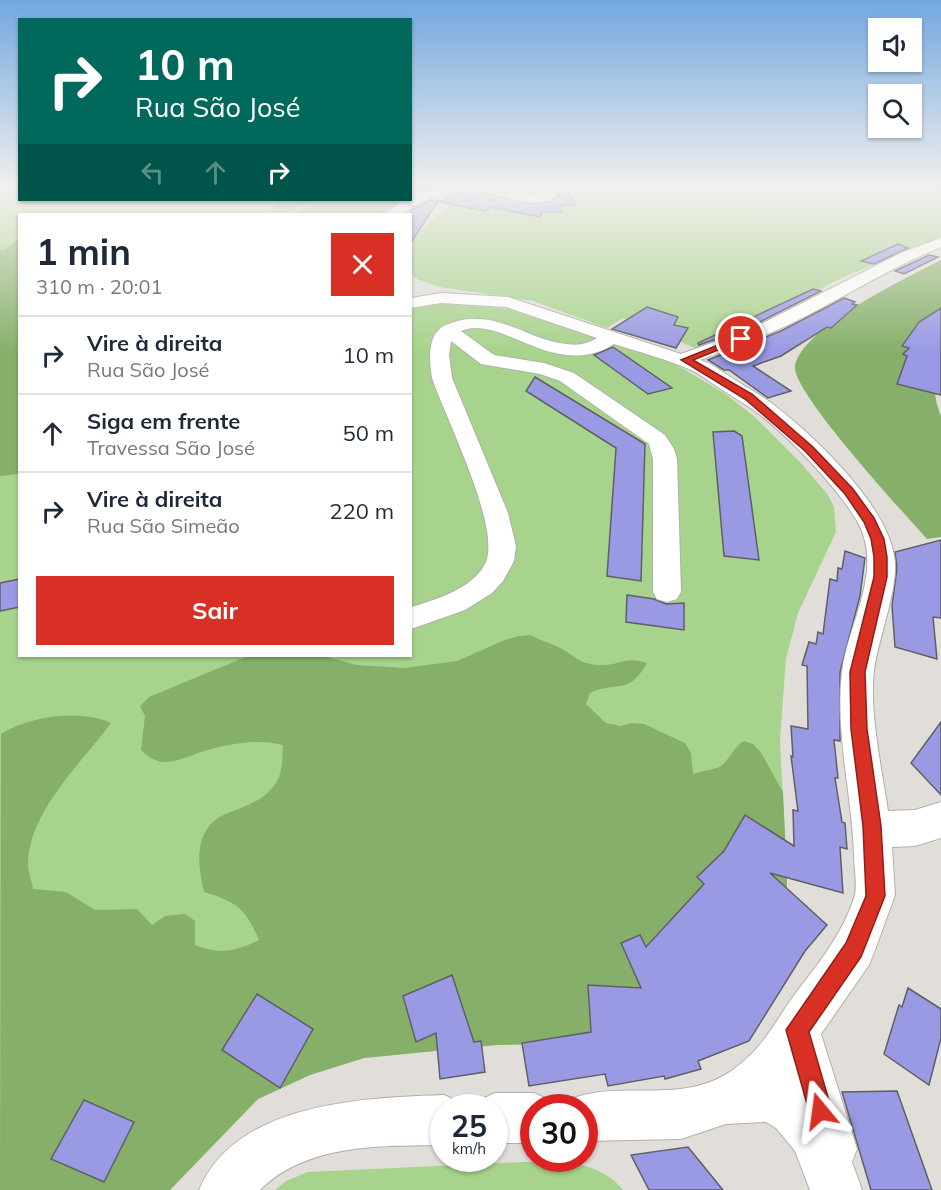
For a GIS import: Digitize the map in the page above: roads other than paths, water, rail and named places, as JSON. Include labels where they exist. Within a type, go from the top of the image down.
[{"type":"street","points":[[685,360],[768,328],[895,261],[940,243]]},
{"type":"street","points":[[412,303],[441,297],[499,300],[529,307],[685,360],[731,385],[780,422],[837,478],[860,507],[875,532],[880,557],[880,577],[858,672],[859,729],[872,826],[875,896],[854,950],[797,1030],[780,1060],[751,1086],[721,1102],[681,1115],[598,1117]]},
{"type":"street","points":[[412,618],[434,611],[474,592],[495,572],[503,549],[497,520],[476,461],[444,387],[440,363],[443,336],[459,324],[478,322],[570,351],[594,347],[613,336]]},
{"type":"street","points":[[448,330],[488,360],[544,369],[567,377],[657,440],[663,449],[665,459],[667,592]]},
{"type":"street","points":[[872,826],[900,831],[924,827],[941,820]]},
{"type":"street","points":[[797,1030],[843,1190]]},
{"type":"street","points":[[721,1102],[765,1098],[791,1108],[813,1135],[836,1190]]},
{"type":"street","points":[[225,1190],[264,1153],[314,1132],[338,1127],[430,1121]]}]
